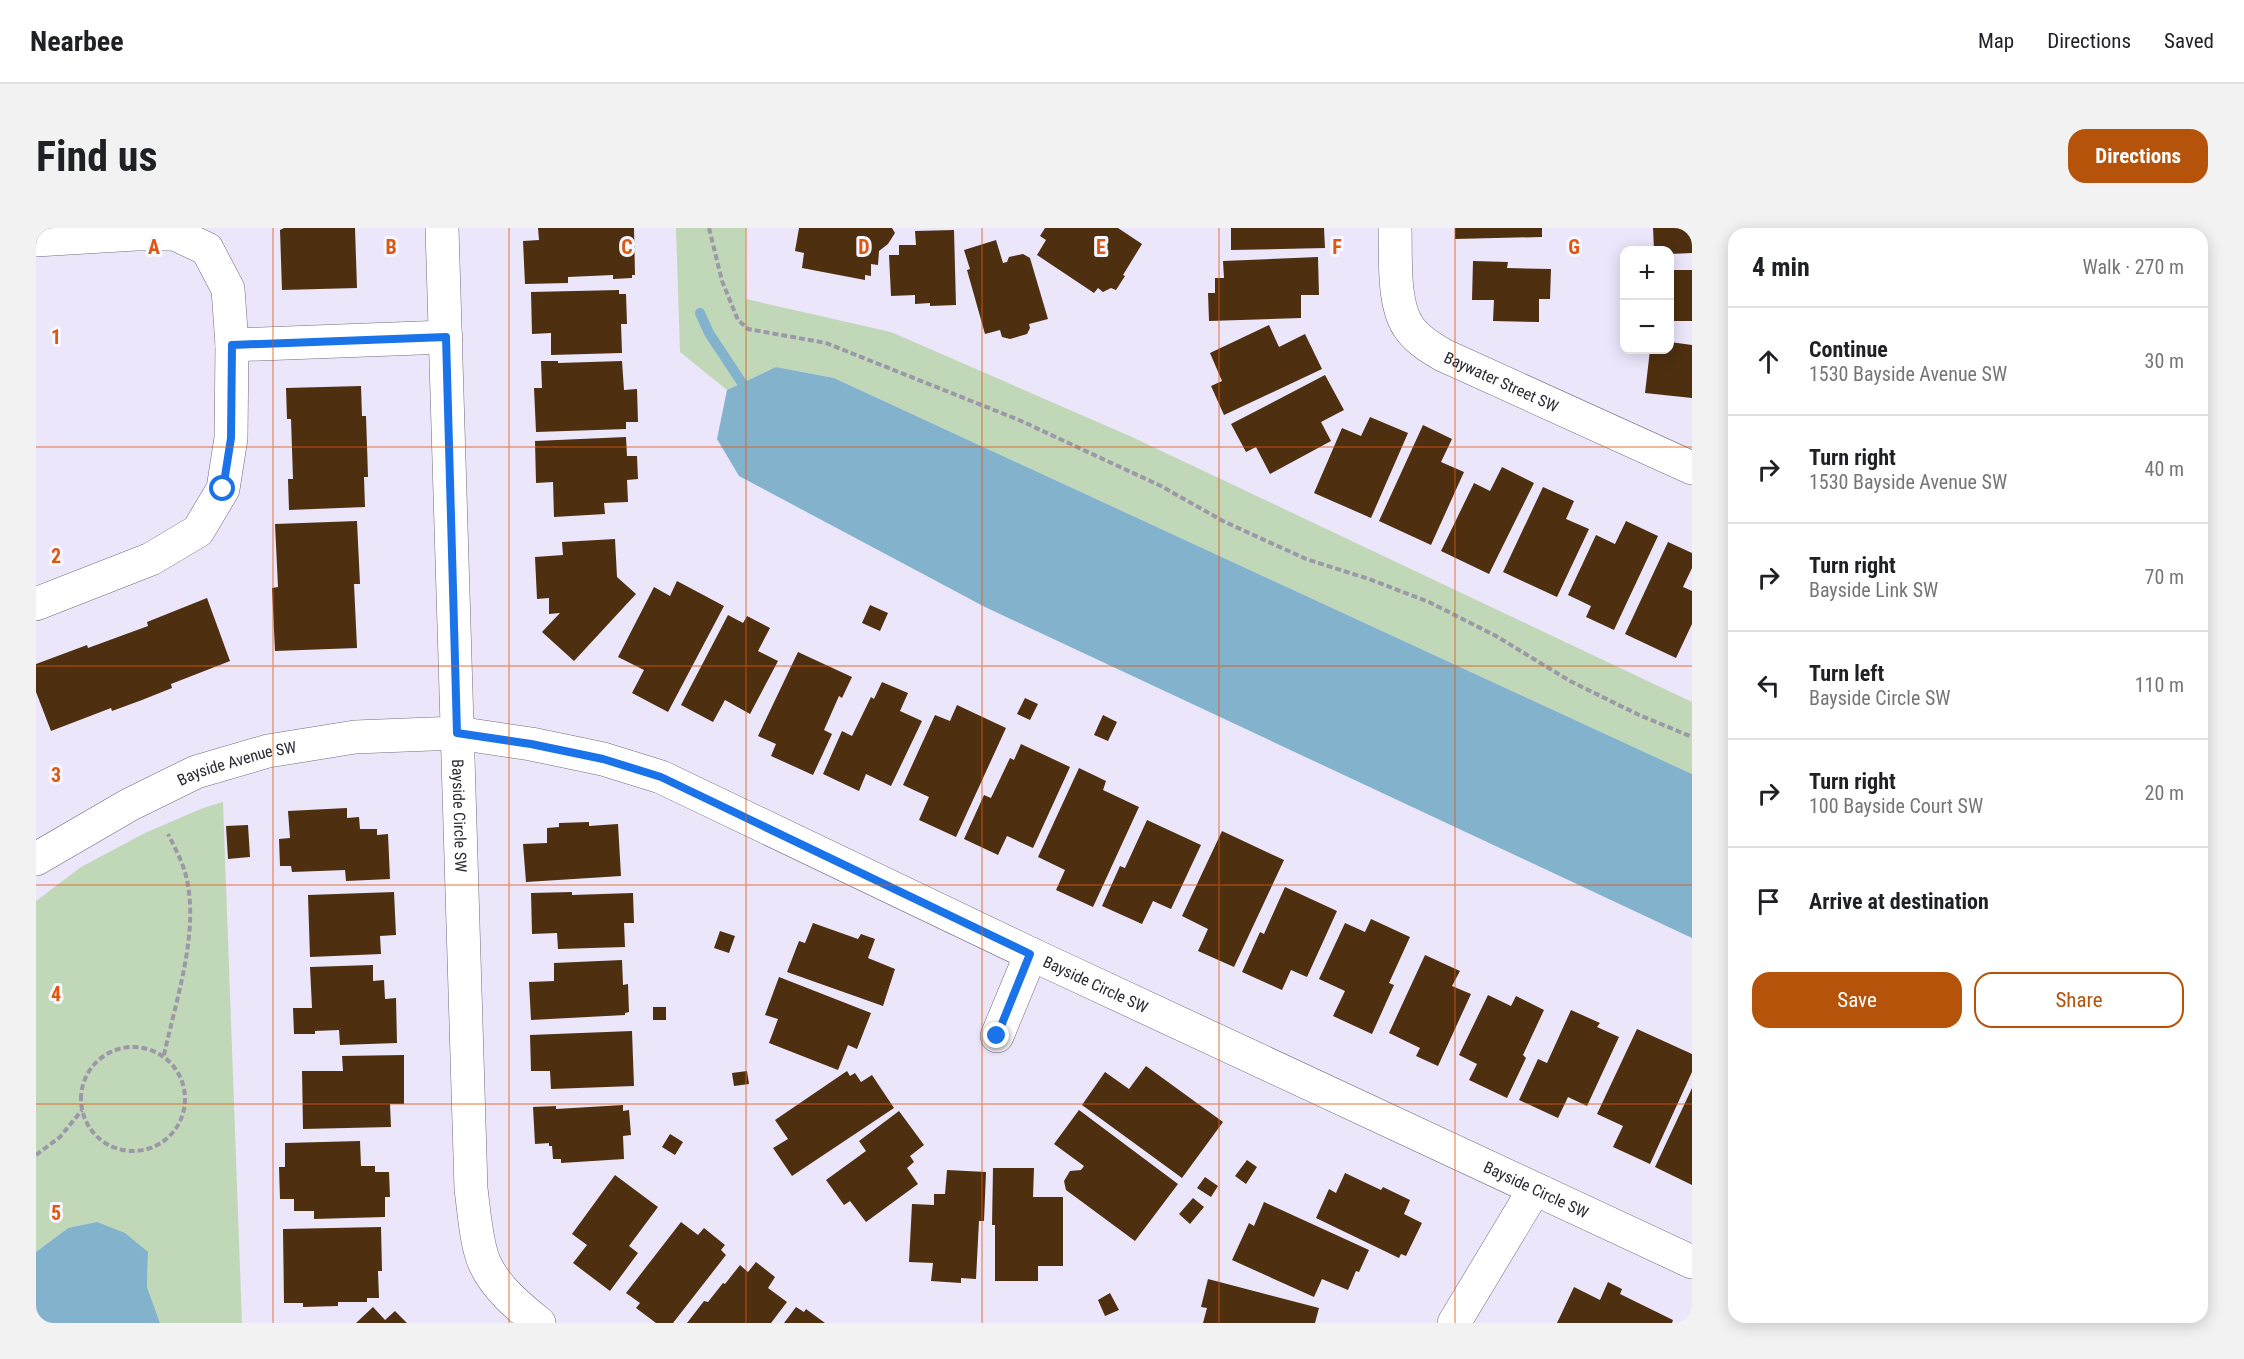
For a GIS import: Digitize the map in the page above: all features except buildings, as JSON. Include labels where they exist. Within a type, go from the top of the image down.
[{"type":"street","points":[[442,228],[457,733]]},
{"type":"street","name":"Baywater Street SW","points":[[1395,228],[1397,294],[1409,328],[1425,343],[1443,355],[1692,468]]},
{"type":"street","points":[[36,240],[175,234],[207,249],[228,289],[232,345],[231,438],[223,489],[198,531],[151,559],[36,604]]},
{"type":"street","points":[[232,345],[446,337]]},
{"type":"street","name":"Bayside Avenue SW","points":[[36,859],[129,805],[196,772],[268,751],[355,737],[457,733]]},
{"type":"street","name":"Bayside Circle SW","points":[[539,1323],[502,1290],[484,1263],[476,1225],[470,1178],[457,733],[531,744],[603,759],[661,777],[1030,954],[1692,1262]]},
{"type":"street","points":[[997,1036],[1030,954]]},
{"type":"street","points":[[1454,1323],[1534,1190]]},
{"type":"path","points":[[709,228],[722,281],[738,320],[748,329],[826,343],[1019,420],[1161,486],[1223,521],[1306,559],[1369,579],[1429,602],[1496,636],[1569,681],[1637,714],[1692,737]]},
{"type":"path","points":[[164,1055],[190,931],[191,902],[185,871],[168,834]]},
{"type":"path","points":[[130,1046],[147,1048],[164,1055],[176,1068],[183,1083],[186,1100],[183,1116],[175,1131],[162,1143],[147,1149],[130,1151],[114,1148],[99,1139],[88,1126],[82,1110],[81,1092],[87,1075],[97,1060],[112,1050],[130,1046]]},
{"type":"path","points":[[36,1155],[60,1137],[82,1110]]},
{"type":"green space","points":[[676,228],[745,228],[746,299],[891,332],[1132,437],[1692,702],[1692,774],[834,378],[776,367],[727,390],[680,352]]},
{"type":"green space","points":[[223,802],[242,1323],[160,1323],[147,1287],[148,1252],[68,1228],[36,1252],[36,901],[81,867],[145,833],[203,808]]},
{"type":"water","points":[[776,367],[834,378],[1692,774],[1692,938],[985,607],[739,476],[717,439],[727,390]]},
{"type":"water","points":[[97,1222],[125,1233],[148,1252],[147,1287],[160,1323],[36,1323],[36,1252],[68,1228]]},
{"type":"waterway","points":[[700,313],[709,333],[742,383]]},
{"type":"route","points":[[223,489],[231,438],[232,345],[446,337],[457,733],[531,744],[603,759],[661,777],[1030,954],[997,1036]]}]
